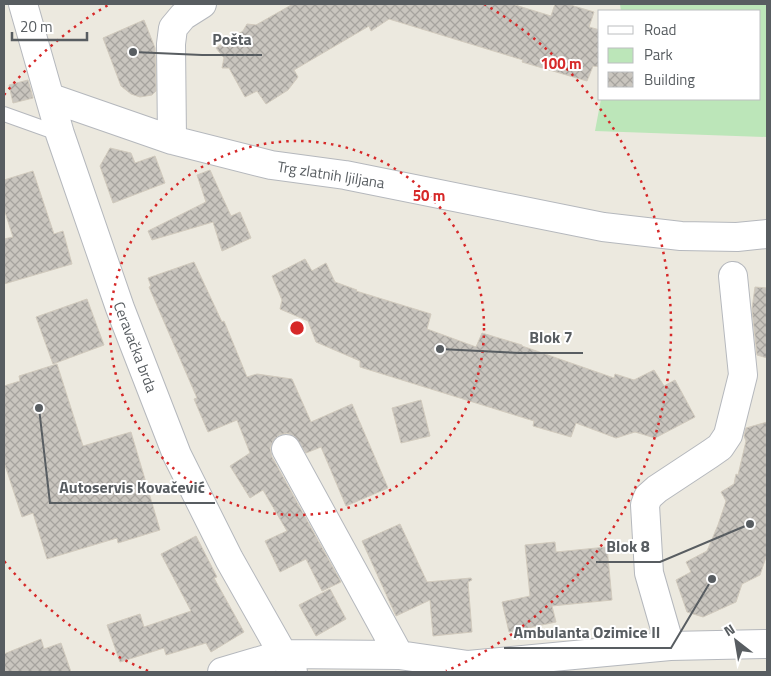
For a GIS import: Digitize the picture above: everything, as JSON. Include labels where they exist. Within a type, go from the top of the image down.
[{"type":"street","name":"Ceravačka brda","points":[[23,4],[60,134],[120,308],[177,455],[229,559],[288,663]]},
{"type":"street","points":[[172,140],[171,44],[173,28],[183,16],[202,4]]},
{"type":"street","name":"Trg zlatnih ljiljana","points":[[51,98],[172,140],[271,165],[346,175],[603,227],[681,236],[737,237],[767,234]]},
{"type":"street","points":[[670,646],[649,573],[645,506],[648,497],[657,489],[720,447],[728,435],[742,375],[733,276]]},
{"type":"street","points":[[286,449],[399,655]]},
{"type":"street","points":[[222,672],[288,663],[399,655],[468,665],[532,666],[670,646],[767,644]]},
{"type":"lane","points":[[4,114],[60,134]]},
{"type":"green space","points":[[620,4],[767,4],[767,137],[595,131],[601,100],[761,100],[761,10],[621,10]]},
{"type":"building","points":[[293,4],[512,4],[551,16],[555,4],[567,4],[594,12],[589,27],[598,29],[598,67],[593,66],[587,81],[389,19],[371,31],[369,26],[294,70],[298,77],[288,90],[266,104],[257,91],[245,97],[229,68],[222,68],[224,58],[216,48],[243,31],[247,24],[256,25]]},
{"type":"building","points":[[144,20],[155,48],[156,91],[152,95],[140,97],[131,94],[121,86],[103,38]]},
{"type":"building","points":[[28,80],[33,98],[13,103],[9,85]]},
{"type":"building","points":[[110,148],[131,153],[135,163],[155,156],[165,183],[113,203],[100,166]]},
{"type":"building","points":[[210,170],[231,216],[240,212],[251,238],[222,251],[213,222],[152,240],[148,231],[206,202],[197,175]]},
{"type":"building","points":[[33,171],[54,234],[63,231],[72,264],[4,284],[4,239],[13,237],[4,209],[4,180]]},
{"type":"building","points":[[305,259],[312,271],[326,263],[335,282],[356,291],[431,314],[427,329],[476,347],[482,333],[522,345],[614,378],[615,374],[634,380],[654,370],[664,386],[675,380],[695,417],[655,438],[635,432],[616,438],[576,423],[571,437],[533,426],[534,421],[360,367],[360,361],[316,342],[308,321],[280,309],[282,300],[272,276]]},
{"type":"building","points":[[194,262],[222,322],[224,321],[247,377],[257,374],[292,379],[311,422],[352,404],[388,488],[346,506],[321,447],[306,453],[294,436],[287,433],[279,435],[273,441],[270,448],[272,457],[341,582],[322,591],[306,559],[280,572],[265,541],[287,531],[263,490],[250,498],[230,466],[250,453],[237,420],[208,432],[194,399],[197,398],[149,287],[151,286],[148,278]]},
{"type":"building","points":[[755,287],[767,288],[767,358],[757,355],[752,309]]},
{"type":"building","points":[[87,299],[104,345],[53,364],[36,317]]},
{"type":"building","points":[[57,364],[83,446],[131,432],[160,530],[118,543],[117,538],[47,559],[33,513],[22,517],[4,462],[4,386],[20,381],[19,376]]},
{"type":"building","points":[[421,400],[430,436],[401,443],[392,408]]},
{"type":"building","points":[[767,422],[767,554],[760,575],[742,584],[736,602],[703,617],[687,612],[676,580],[691,572],[686,562],[707,551],[726,501],[721,492],[734,484],[736,474],[738,475],[746,441],[744,436],[746,428]]},
{"type":"building","points":[[400,524],[427,582],[471,578],[472,580],[468,582],[472,632],[433,636],[430,600],[396,616],[362,541]]},
{"type":"building","points":[[196,536],[217,577],[214,578],[244,632],[211,652],[206,643],[166,655],[164,648],[120,662],[107,625],[140,614],[144,627],[191,611],[161,554]]},
{"type":"building","points":[[555,542],[556,552],[607,547],[612,600],[552,606],[556,622],[509,632],[502,602],[530,596],[525,545]]},
{"type":"building","points":[[330,589],[346,619],[316,636],[299,605]]},
{"type":"building","points":[[41,639],[44,649],[61,643],[71,672],[4,672],[4,654]]},
{"type":"place","name":"Pošta","points":[[133,52]]},
{"type":"place","name":"Blok 7","points":[[440,349]]},
{"type":"place","name":"Autoservis Kovačević","points":[[39,408]]},
{"type":"place","name":"Blok 8","points":[[750,524]]},
{"type":"place","name":"Ambulanta Ozimice II","points":[[712,579]]}]
